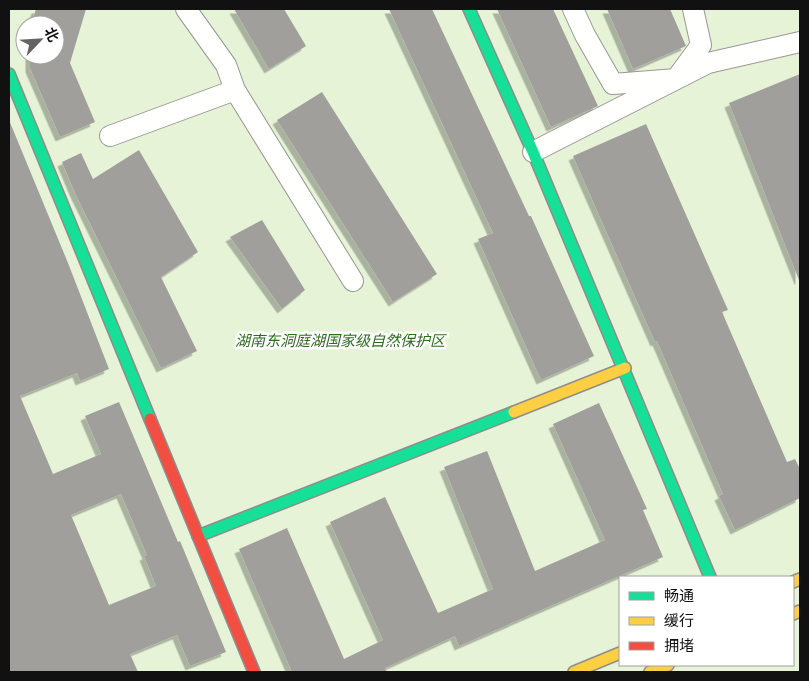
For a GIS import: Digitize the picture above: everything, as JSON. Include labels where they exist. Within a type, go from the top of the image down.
[{"type":"street","points":[[186,9],[226,65],[235,90],[353,281]]},
{"type":"street","points":[[468,9],[533,152],[710,576]]},
{"type":"street","points":[[573,9],[585,36],[612,84],[676,79],[701,45],[693,9]]},
{"type":"street","points":[[533,152],[708,63],[800,42]]},
{"type":"street","points":[[9,74],[254,672]]},
{"type":"street","points":[[110,136],[235,90]]},
{"type":"street","points":[[198,536],[624,368]]},
{"type":"street","points":[[574,672],[619,653]]},
{"type":"street","points":[[650,672],[665,666]]},
{"type":"green space","name":"湖南东洞庭湖国家级自然保护区","points":[[9,9],[800,9],[800,672],[9,672]]},
{"type":"building","points":[[36,9],[86,9],[70,63],[95,122],[60,137],[30,65],[65,65],[65,15],[34,15]]},
{"type":"building","points":[[234,9],[284,9],[306,46],[269,69]]},
{"type":"building","points":[[389,9],[432,9],[529,216],[531,216],[594,356],[541,380],[478,239],[493,233]]},
{"type":"building","points":[[497,9],[553,9],[598,106],[551,127]]},
{"type":"building","points":[[607,9],[670,9],[686,46],[633,69]]},
{"type":"building","points":[[800,74],[800,280],[799,280],[729,103]]},
{"type":"building","points":[[322,92],[437,274],[393,302],[277,120]]},
{"type":"building","points":[[9,120],[109,369],[80,381],[77,373],[20,396],[53,474],[101,454],[85,416],[119,402],[226,652],[190,666],[177,635],[130,654],[138,672],[9,672]],"holes":[[[121,494],[147,555],[144,556],[156,586],[109,605],[71,515]]]},
{"type":"building","points":[[646,124],[728,310],[722,312],[787,462],[795,459],[800,469],[800,498],[735,530],[719,496],[723,494],[657,341],[655,342],[573,156]]},
{"type":"building","points":[[139,150],[198,252],[161,277],[197,351],[161,368],[75,193],[62,162],[81,153],[93,179]]},
{"type":"building","points":[[262,220],[305,290],[282,309],[230,237]]},
{"type":"building","points":[[599,403],[647,509],[643,510],[663,557],[459,646],[455,636],[385,668],[387,672],[292,672],[239,549],[287,528],[344,659],[383,640],[330,522],[385,497],[438,613],[493,589],[444,467],[487,451],[535,571],[605,540],[553,424]]},
{"type":"traffic: fast","points":[[469,9],[533,152],[710,576]]},
{"type":"traffic: fast","points":[[9,74],[150,419]]},
{"type":"traffic: fast","points":[[198,536],[514,412]]},
{"type":"traffic: slow","points":[[514,412],[625,368]]},
{"type":"traffic: slow","points":[[794,582],[800,579]]},
{"type":"traffic: slow","points":[[794,614],[800,611]]},
{"type":"traffic: slow","points":[[574,672],[619,653]]},
{"type":"traffic: slow","points":[[650,672],[665,666]]},
{"type":"traffic: jam","points":[[150,419],[254,672]]}]
